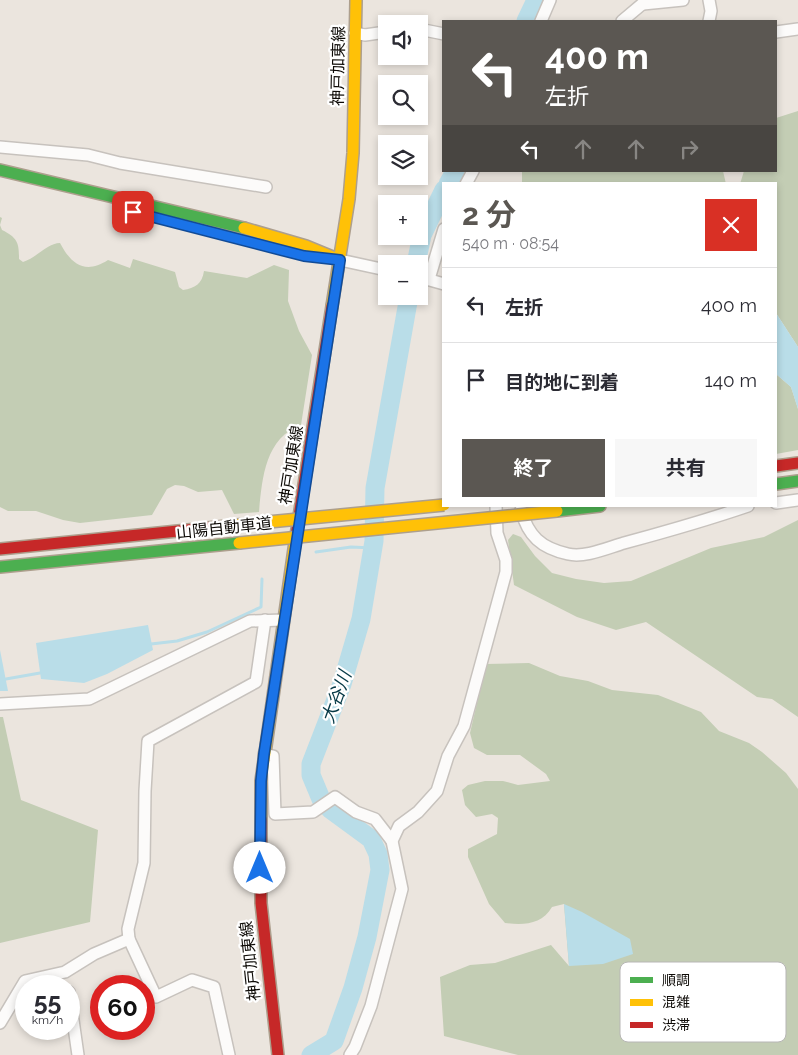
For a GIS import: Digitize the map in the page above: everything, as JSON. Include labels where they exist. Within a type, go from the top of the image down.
[{"type":"main road","name":"神戸加東線","points":[[278,1055],[260,903],[261,781],[283,620],[352,173],[356,0]]},
{"type":"main road","points":[[0,170],[236,226],[306,246],[340,260]]},
{"type":"main road","points":[[0,179],[225,236]]},
{"type":"main road","points":[[269,248],[304,256],[340,260]]},
{"type":"main road","points":[[777,466],[798,463]]},
{"type":"main road","points":[[777,484],[798,482]]},
{"type":"main road","name":"山陽自動車道","points":[[0,549],[442,505]]},
{"type":"main road","name":"山陽自動車道","points":[[0,569],[44,562],[591,507]]},
{"type":"street","points":[[541,20],[550,0]]},
{"type":"street","points":[[623,20],[646,2],[683,0]]},
{"type":"street","points":[[709,0],[711,11],[709,20]]},
{"type":"street","points":[[777,32],[798,29]]},
{"type":"street","points":[[428,31],[442,34]]},
{"type":"street","points":[[355,32],[365,35],[378,33]]},
{"type":"street","points":[[0,147],[88,155],[120,163],[266,187]]},
{"type":"street","points":[[428,268],[442,234]]},
{"type":"street","points":[[340,260],[378,268]]},
{"type":"street","points":[[428,279],[442,283]]},
{"type":"street","points":[[777,503],[798,500]]},
{"type":"street","points":[[392,842],[400,826],[418,812],[437,791],[448,756],[464,726],[506,572],[506,560],[497,533],[496,507]]},
{"type":"street","points":[[520,507],[526,527],[536,541],[569,554],[601,550],[745,507]]},
{"type":"street","points":[[229,1055],[214,987],[192,980],[156,997],[130,939],[128,929],[144,863],[148,741],[256,682],[265,620]]},
{"type":"street","points":[[0,704],[89,699],[250,621],[283,620]]},
{"type":"street","points":[[264,754],[273,756],[275,814],[313,812],[335,797],[356,812],[375,819],[392,842],[402,889],[371,1006],[350,1055]]},
{"type":"street","points":[[0,1023],[25,981],[65,972],[94,954],[130,939]]},
{"type":"street","points":[[76,1040],[78,1055]]},
{"type":"green space","points":[[798,111],[798,347],[777,315],[777,182],[741,182],[744,172],[777,172],[777,118]]},
{"type":"green space","points":[[522,172],[723,172],[726,182],[522,182]]},
{"type":"green space","points":[[0,225],[2,230],[14,238],[19,249],[19,259],[23,262],[51,245],[60,243],[74,262],[86,267],[92,267],[108,260],[130,268],[133,259],[175,272],[179,287],[183,290],[197,285],[202,279],[204,271],[247,278],[274,265],[289,270],[288,301],[299,331],[312,355],[301,425],[289,431],[280,439],[273,450],[264,473],[259,512],[234,514],[222,490],[198,492],[184,486],[175,485],[167,489],[152,515],[80,523],[63,520],[36,511],[8,511],[0,507]]},
{"type":"green space","points":[[777,375],[791,387],[798,409],[798,450],[777,454]]},
{"type":"green space","points":[[798,520],[798,717],[772,699],[757,697],[646,622],[616,630],[577,617],[514,585],[508,540],[513,534],[521,537],[535,556],[552,573],[604,583],[631,581],[711,548],[764,537]]},
{"type":"green space","points":[[529,663],[560,676],[588,681],[612,690],[658,695],[701,712],[719,731],[749,743],[786,773],[798,789],[798,1055],[518,1055],[444,1036],[440,977],[470,965],[495,963],[551,945],[569,966],[564,904],[552,907],[543,917],[532,922],[525,924],[505,923],[489,904],[468,857],[468,849],[497,834],[498,818],[492,814],[476,817],[465,805],[462,790],[468,785],[485,781],[503,781],[518,785],[550,781],[546,774],[520,755],[487,755],[474,748],[470,733],[486,664]]},
{"type":"green space","points":[[0,717],[3,717],[21,800],[98,830],[90,922],[0,943]]},
{"type":"water","points":[[777,315],[798,347],[798,409],[791,387],[777,375]]},
{"type":"water","points":[[148,625],[153,650],[107,674],[84,683],[41,679],[36,643]]},
{"type":"water","points":[[0,650],[8,691],[0,691]]},
{"type":"water","points":[[564,904],[630,939],[633,954],[603,964],[569,966]]},
{"type":"waterway","name":"大谷川","points":[[526,20],[536,0]]},
{"type":"waterway","name":"大谷川","points":[[449,182],[454,172]]},
{"type":"waterway","name":"大谷川","points":[[418,255],[422,235],[442,194]]},
{"type":"waterway","name":"大谷川","points":[[311,1055],[334,1041],[353,988],[367,937],[380,870],[378,854],[371,839],[330,809],[321,799],[311,775],[311,764],[342,684],[361,619],[374,541],[375,488],[407,305]]},
{"type":"waterway","points":[[316,552],[351,547],[373,548]]},
{"type":"waterway","points":[[151,644],[177,641],[207,632],[261,607],[262,579]]},
{"type":"waterway","points":[[6,679],[40,673]]},
{"type":"traffic: fast","points":[[0,170],[244,228]]},
{"type":"traffic: fast","points":[[777,484],[798,481]]},
{"type":"traffic: fast","points":[[557,511],[591,507]]},
{"type":"traffic: fast","points":[[0,567],[239,543]]},
{"type":"traffic: slow","points":[[332,306],[349,199],[353,153],[356,0]]},
{"type":"traffic: slow","points":[[244,228],[306,246],[340,260]]},
{"type":"traffic: slow","points":[[237,525],[442,505]]},
{"type":"traffic: slow","points":[[239,543],[557,511]]},
{"type":"traffic: slow","points":[[261,819],[261,781],[295,542]]},
{"type":"traffic: jam","points":[[295,542],[332,306]]},
{"type":"traffic: jam","points":[[777,466],[798,463]]},
{"type":"traffic: jam","points":[[0,549],[237,525]]},
{"type":"traffic: jam","points":[[261,819],[261,903],[278,1055]]},
{"type":"route","points":[[133,212],[260,246],[304,256],[340,260],[287,591],[264,754],[261,781],[260,868]]}]
